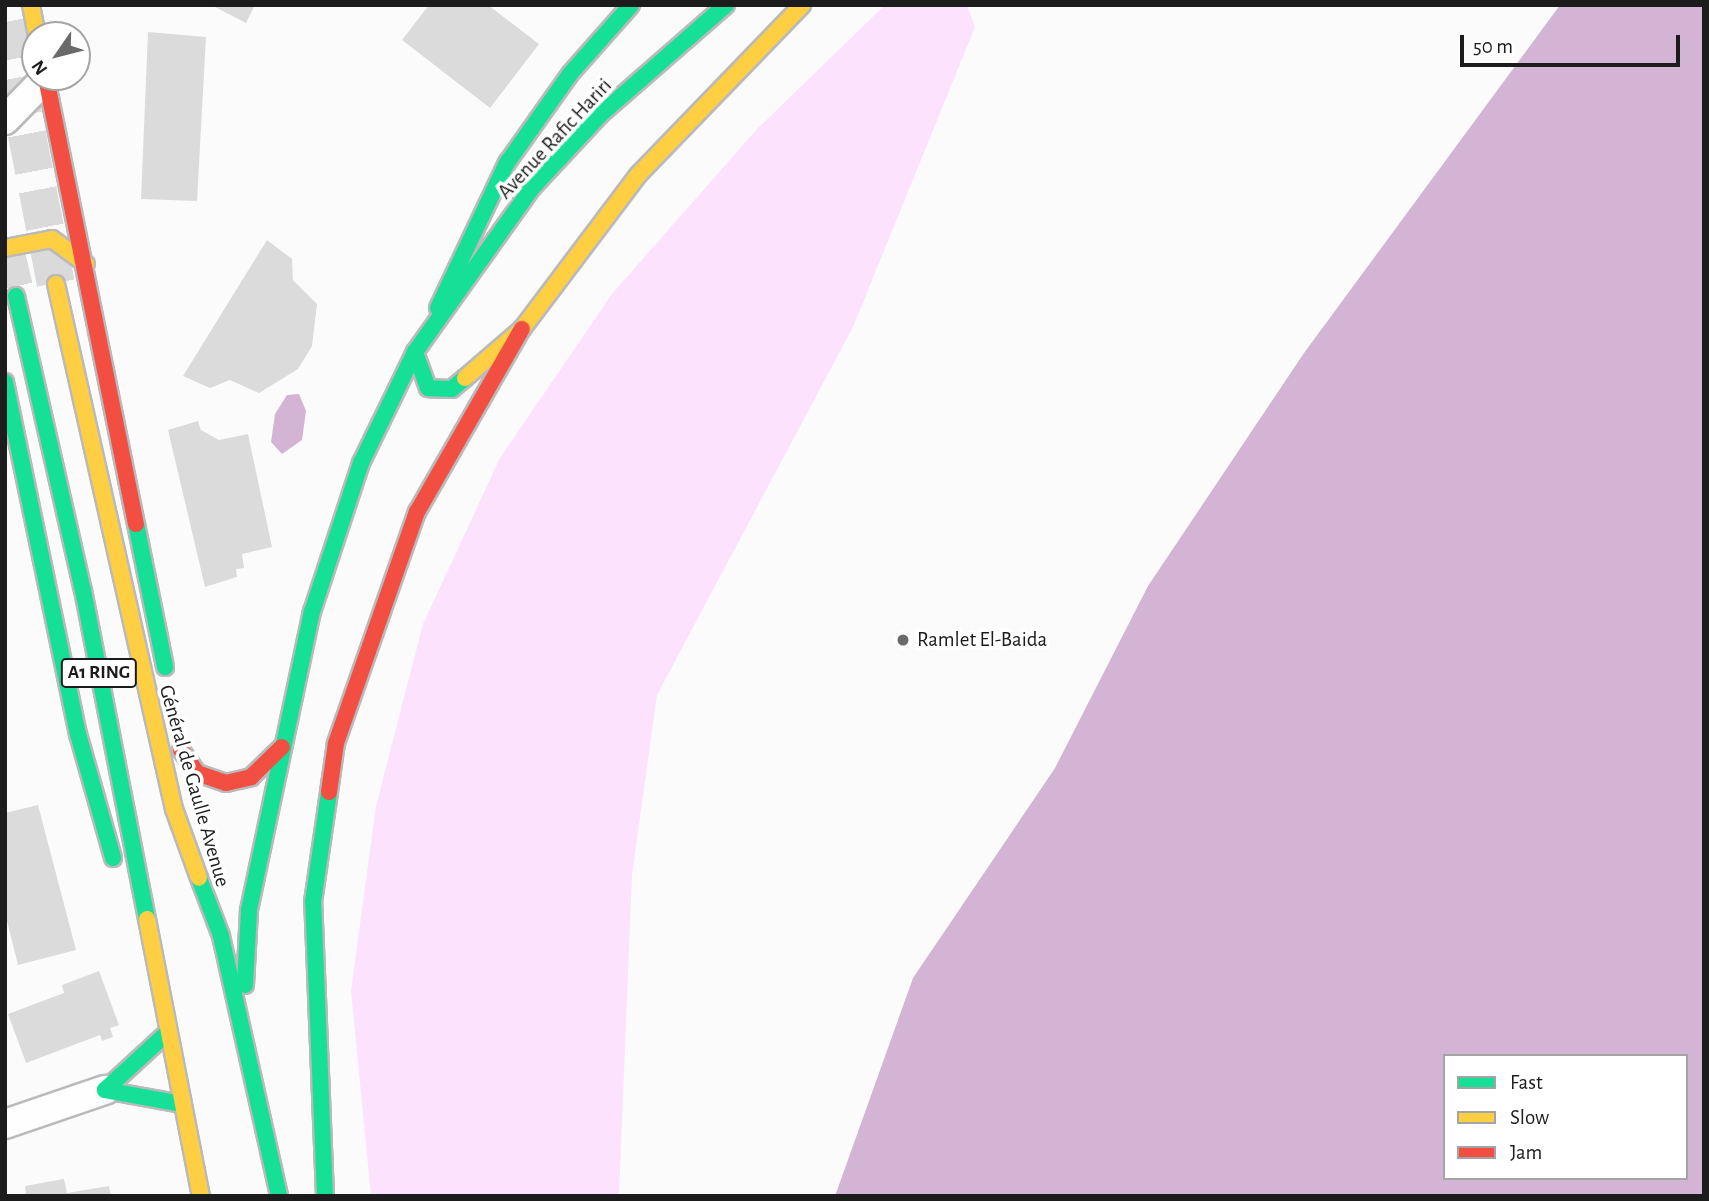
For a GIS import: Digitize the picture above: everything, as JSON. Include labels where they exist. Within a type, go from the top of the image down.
[{"type":"main road","name":"Avenue Rafic Hariri","points":[[434,319],[460,251],[507,163],[570,74],[631,5]]},
{"type":"main road","name":"Avenue Rafic Hariri","points":[[244,1038],[249,910],[312,612],[342,517],[415,352],[434,319],[532,188],[601,114],[726,5]]},
{"type":"main road","points":[[325,1196],[313,902],[335,743],[417,512],[522,329],[639,174],[802,5]]},
{"type":"main road","points":[[49,91],[86,264],[168,683]]},
{"type":"main road","points":[[5,248],[52,239],[86,264]]},
{"type":"main road","name":"Général de Gaulle Avenue","points":[[56,284],[76,385],[174,809],[221,936],[279,1196]]},
{"type":"main road","name":"A1 RING","points":[[16,296],[39,390],[201,1196]]},
{"type":"main road","points":[[415,352],[419,377],[442,392],[522,329]]},
{"type":"main road","points":[[5,382],[90,786],[127,900],[153,957]]},
{"type":"main road","points":[[221,936],[180,743],[197,773],[226,783],[251,777],[282,747]]},
{"type":"main road","points":[[105,1090],[167,1033]]},
{"type":"main road","points":[[236,1093],[244,1038]]},
{"type":"main road","points":[[105,1090],[182,1104]]},
{"type":"street","points":[[5,120],[33,91]]},
{"type":"street","points":[[5,1124],[105,1090]]},
{"type":"shaded area","points":[[885,5],[967,5],[975,27],[853,327],[657,695],[632,875],[619,1196],[371,1196],[351,991],[376,806],[423,624],[500,458],[612,294],[757,129]]},
{"type":"shaded area","points":[[1560,5],[1704,5],[1704,1196],[835,1196],[913,978],[1055,768],[1148,586],[1304,353]]},
{"type":"shaded area","points":[[299,394],[306,411],[302,440],[282,454],[271,442],[275,414],[287,395]]},
{"type":"building","points":[[211,5],[255,5],[246,23]]},
{"type":"building","points":[[429,5],[488,5],[539,44],[490,108],[402,40]]},
{"type":"building","points":[[148,32],[206,37],[197,201],[141,199]]},
{"type":"building","points":[[267,240],[292,259],[293,280],[317,304],[312,346],[298,369],[259,393],[230,380],[210,388],[183,376]]},
{"type":"building","points":[[198,421],[201,430],[219,440],[248,434],[272,547],[242,554],[244,568],[236,569],[237,577],[205,587],[168,430]]},
{"type":"building","points":[[38,805],[76,950],[18,965],[5,913],[5,813]]},
{"type":"building","points":[[99,971],[119,1025],[110,1028],[113,1037],[102,1041],[100,1035],[26,1063],[8,1014],[64,993],[62,985]]},
{"type":"building","points":[[64,1179],[67,1193],[109,1186],[111,1196],[26,1196],[25,1186]]},
{"type":"tunnel","points":[[5,22],[56,284]]},
{"type":"tunnel","points":[[5,250],[16,296]]},
{"type":"traffic: fast","points":[[438,308],[507,163],[570,74],[631,5]]},
{"type":"traffic: fast","points":[[465,378],[452,389],[428,388],[415,352],[532,188],[601,114],[726,5]]},
{"type":"traffic: fast","points":[[16,296],[83,590],[147,919]]},
{"type":"traffic: fast","points":[[245,985],[249,910],[312,612],[361,463],[415,352]]},
{"type":"traffic: fast","points":[[5,382],[78,734],[113,858]]},
{"type":"traffic: fast","points":[[136,524],[165,667]]},
{"type":"traffic: fast","points":[[325,1196],[313,902],[329,792]]},
{"type":"traffic: fast","points":[[199,878],[221,936],[279,1196]]},
{"type":"traffic: fast","points":[[105,1090],[167,1033]]},
{"type":"traffic: fast","points":[[105,1090],[182,1104]]},
{"type":"traffic: slow","points":[[31,5],[34,21]]},
{"type":"traffic: slow","points":[[465,378],[522,329],[639,174],[802,5]]},
{"type":"traffic: slow","points":[[5,248],[52,239],[86,264]]},
{"type":"traffic: slow","points":[[56,284],[174,809],[199,878]]},
{"type":"traffic: slow","points":[[147,919],[201,1196]]},
{"type":"traffic: jam","points":[[49,91],[136,524]]},
{"type":"traffic: jam","points":[[329,792],[336,743],[417,512],[522,329]]},
{"type":"traffic: jam","points":[[181,750],[197,773],[226,783],[251,777],[282,747]]},
{"type":"place","name":"Ramlet El-Baida","points":[[903,640]]}]
